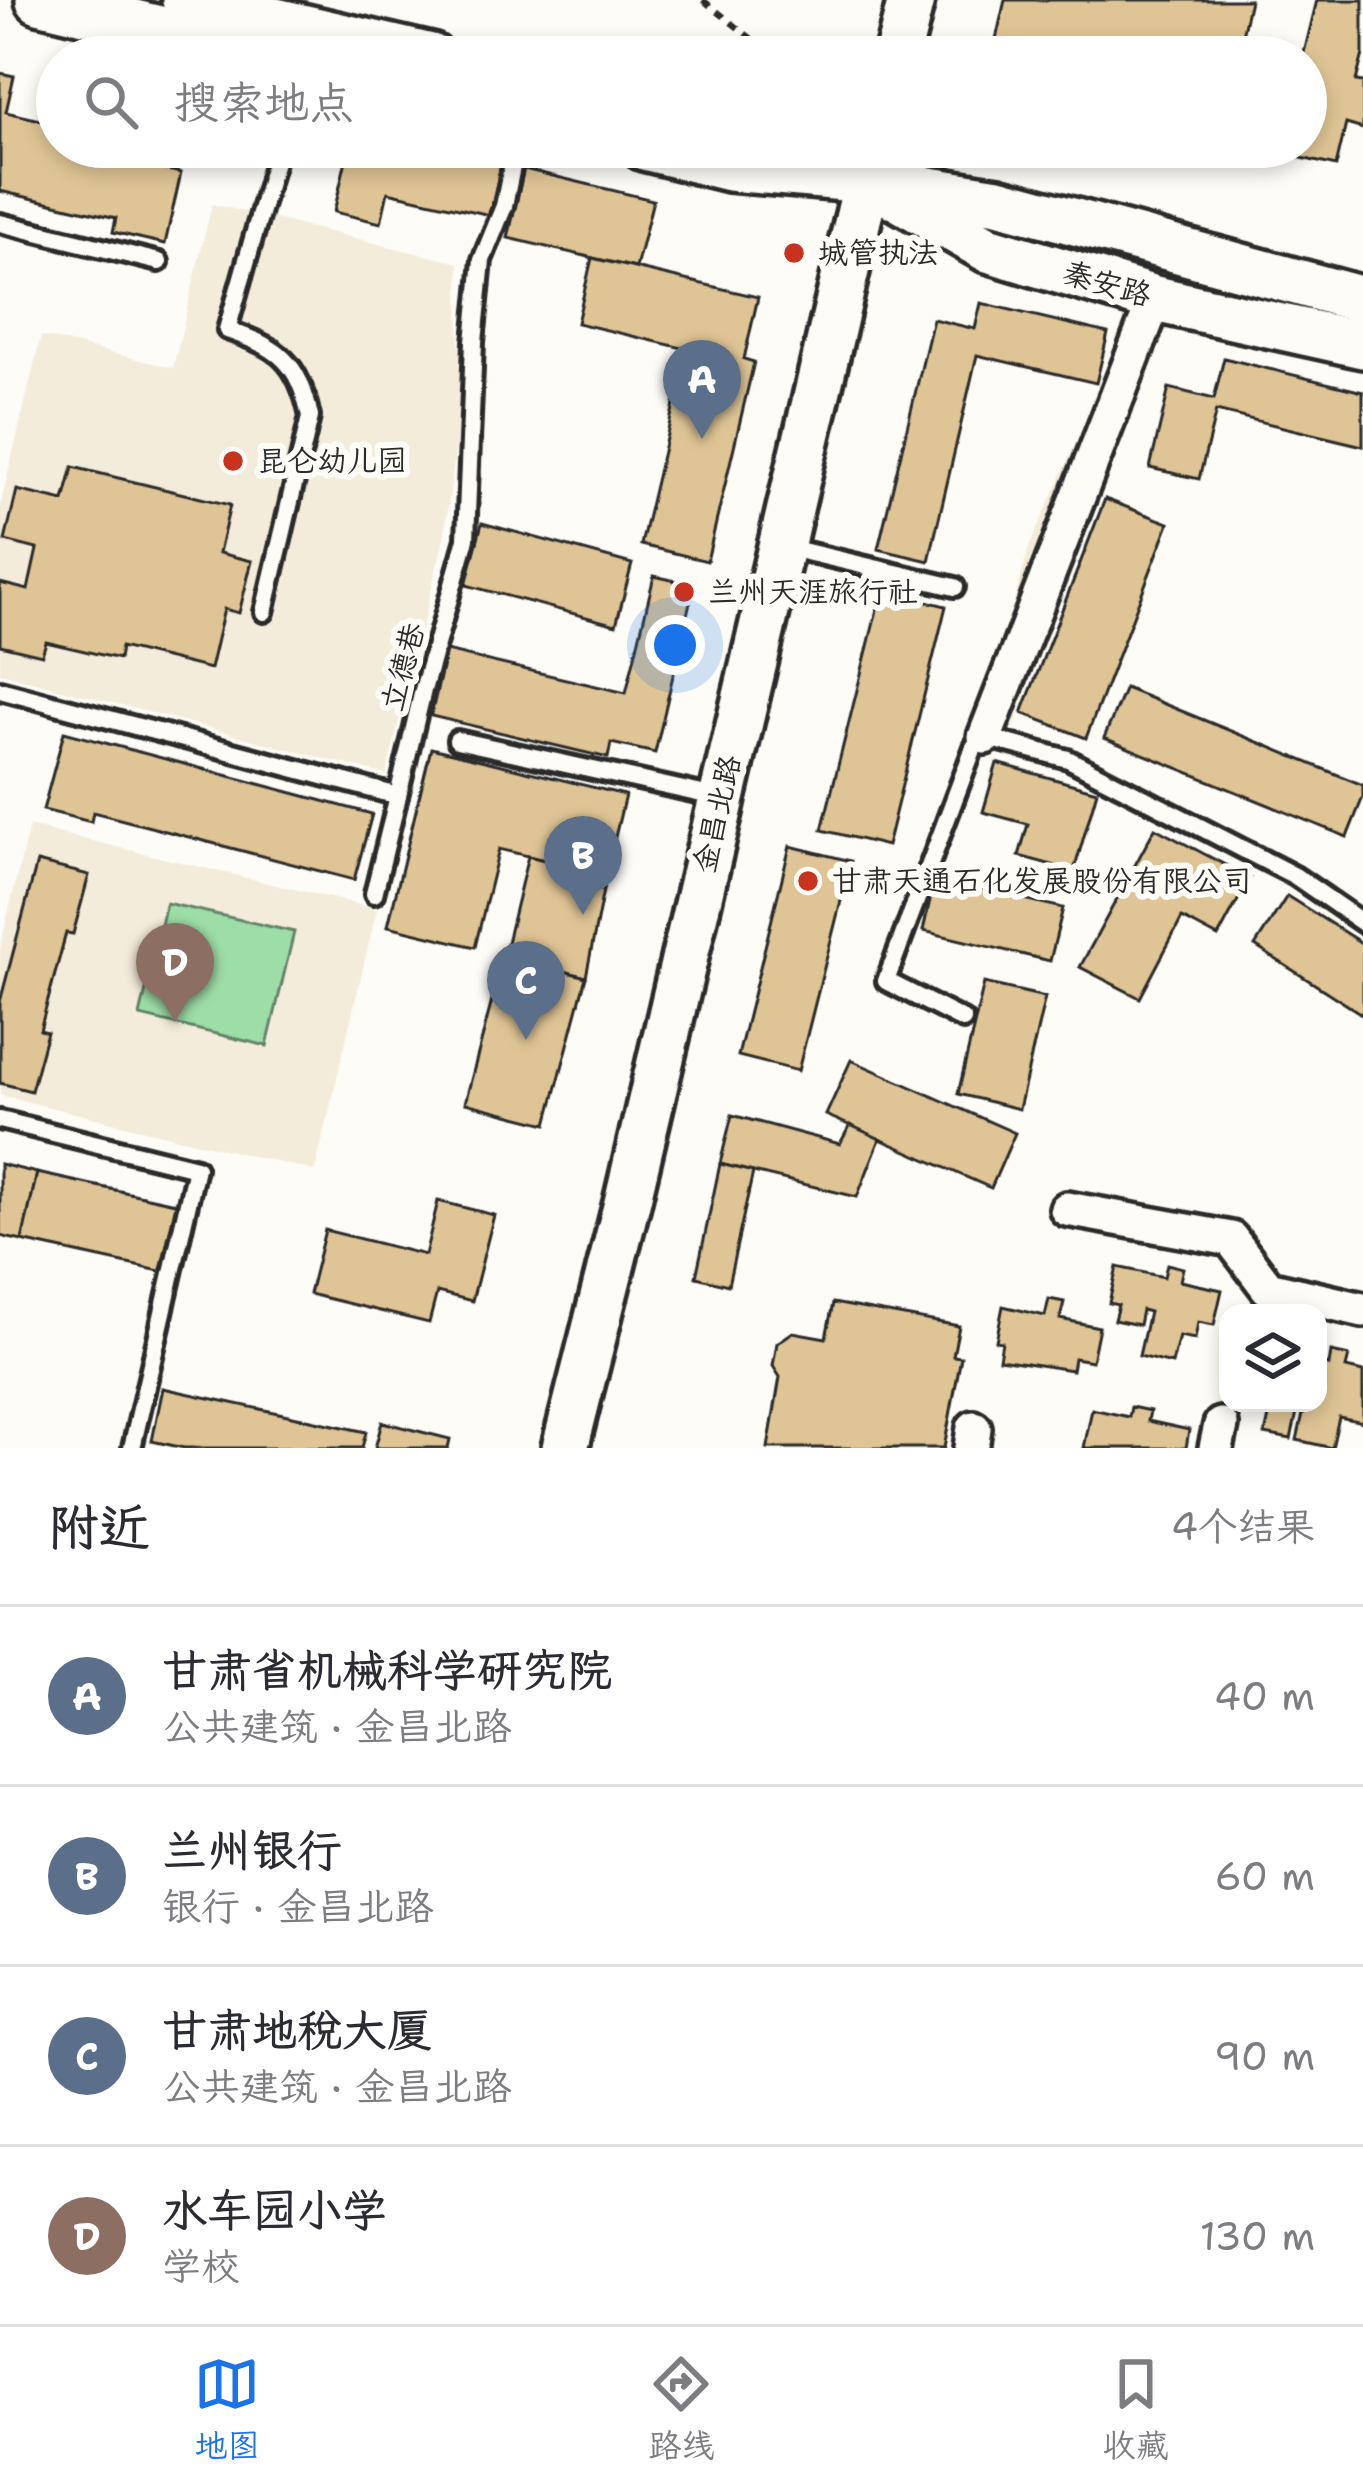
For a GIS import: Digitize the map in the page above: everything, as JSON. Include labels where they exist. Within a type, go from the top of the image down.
[{"type":"main road","points":[[39,0],[189,36]]},
{"type":"main road","points":[[185,0],[340,36]]},
{"type":"main road","points":[[902,36],[911,0]]},
{"type":"main road","name":"金昌北路","points":[[565,1448],[628,1203],[870,168]]},
{"type":"main road","name":"秦安路","points":[[878,168],[988,249],[1155,299],[1363,345]]},
{"type":"main road","name":"秦安路","points":[[888,168],[1363,300]]},
{"type":"street","points":[[986,737],[1155,299]]},
{"type":"street","points":[[1067,1209],[1231,1239],[1268,1288],[1363,1310]]},
{"type":"lane","points":[[264,611],[310,417],[304,389],[291,364],[271,345],[226,329],[273,168]]},
{"type":"lane","name":"立德巷","points":[[374,894],[423,690],[466,539],[482,260],[504,206],[512,168]]},
{"type":"lane","points":[[0,224],[158,262]]},
{"type":"lane","points":[[781,546],[955,587]]},
{"type":"lane","points":[[0,690],[398,796]]},
{"type":"lane","points":[[964,1020],[886,981],[974,747],[986,737],[1068,759],[1295,876],[1363,923]]},
{"type":"lane","points":[[457,740],[721,798]]},
{"type":"lane","points":[[0,1120],[196,1168],[132,1448]]},
{"type":"path","points":[[704,0],[749,36]]},
{"type":"shaded area","name":"昆仑幼儿园","points":[[212,204],[459,263],[460,414],[444,538],[386,775],[0,673],[0,507],[41,336],[173,368]]},
{"type":"shaded area","points":[[1115,357],[1153,364],[1049,621],[1014,728],[984,717],[1029,547]]},
{"type":"shaded area","points":[[29,826],[377,909],[315,1171],[0,1095],[0,948]]},
{"type":"green space","points":[[166,903],[294,932],[267,1046],[140,1016]]},
{"type":"building","points":[[1005,0],[1250,0],[1242,36],[997,36]]},
{"type":"building","points":[[1317,0],[1363,0],[1363,54],[1356,81],[1363,82],[1363,129],[1346,124],[1336,166],[1327,164],[1327,36],[1308,36]]},
{"type":"building","points":[[0,73],[14,76],[6,112],[36,119],[36,168],[158,168],[181,173],[165,244],[113,232],[116,218],[0,191]]},
{"type":"building","points":[[344,168],[500,168],[490,215],[388,192],[381,223],[334,212]]},
{"type":"building","points":[[524,169],[653,200],[636,268],[508,238]]},
{"type":"building","points":[[592,258],[758,297],[744,359],[754,362],[707,561],[641,545],[687,349],[577,323]]},
{"type":"building","points":[[981,303],[1108,333],[1096,383],[977,355],[929,561],[878,549],[933,319],[975,329]]},
{"type":"building","points":[[1224,358],[1363,392],[1363,446],[1216,411],[1199,479],[1150,468],[1169,388],[1214,399]]},
{"type":"building","points":[[73,467],[230,505],[219,553],[252,561],[239,613],[224,609],[210,669],[121,647],[119,659],[46,642],[42,655],[0,645],[0,583],[28,590],[37,549],[5,541],[17,490],[64,501]]},
{"type":"building","points":[[1105,499],[1169,523],[1086,738],[1022,713]]},
{"type":"building","points":[[482,523],[632,564],[616,625],[466,585]]},
{"type":"building","points":[[654,576],[694,585],[655,753],[611,743],[608,758],[431,716],[446,651],[626,693]]},
{"type":"building","points":[[882,590],[946,606],[887,846],[822,830]]},
{"type":"building","points":[[1125,688],[1363,785],[1347,837],[1104,738]]},
{"type":"building","points":[[64,732],[372,814],[354,880],[93,812],[91,822],[43,810]]},
{"type":"building","points":[[431,748],[625,795],[606,875],[499,849],[475,947],[388,926]]},
{"type":"building","points":[[997,763],[1097,791],[1074,871],[1019,856],[1028,824],[983,812]]},
{"type":"building","points":[[1155,828],[1250,878],[1218,937],[1182,918],[1140,998],[1080,967]]},
{"type":"building","points":[[790,846],[851,861],[798,1071],[738,1056]]},
{"type":"building","points":[[528,856],[606,875],[586,977],[504,955]]},
{"type":"building","points":[[37,862],[89,875],[73,934],[66,933],[40,1030],[47,1032],[31,1091],[0,1083],[0,1002]]},
{"type":"building","points":[[935,878],[1063,908],[1050,961],[923,931]]},
{"type":"building","points":[[1287,896],[1363,944],[1363,1015],[1255,946]]},
{"type":"building","points":[[504,955],[586,977],[547,1124],[465,1103]]},
{"type":"building","points":[[984,983],[1045,997],[1019,1109],[958,1094]]},
{"type":"building","points":[[851,1060],[1015,1133],[991,1188],[826,1115]]},
{"type":"building","points":[[732,1115],[840,1144],[850,1125],[880,1139],[857,1197],[720,1164]]},
{"type":"building","points":[[0,1164],[37,1173],[22,1241],[0,1236]]},
{"type":"building","points":[[720,1164],[753,1172],[728,1285],[696,1277]]},
{"type":"building","points":[[37,1173],[184,1205],[169,1273],[22,1241]]},
{"type":"building","points":[[438,1201],[494,1215],[472,1301],[437,1292],[429,1323],[309,1294],[325,1230],[425,1255]]},
{"type":"building","points":[[1167,1264],[1183,1268],[1180,1281],[1222,1290],[1214,1325],[1198,1322],[1195,1339],[1179,1336],[1172,1364],[1139,1356],[1149,1312],[1142,1310],[1139,1325],[1114,1320],[1118,1305],[1109,1303],[1117,1267],[1164,1277]]},
{"type":"building","points":[[1049,1299],[1064,1302],[1060,1319],[1099,1327],[1092,1361],[1074,1358],[1072,1370],[999,1359],[1002,1342],[996,1341],[1003,1306],[1045,1316]]},
{"type":"building","points":[[833,1303],[959,1326],[953,1356],[961,1357],[944,1448],[768,1448],[780,1377],[773,1366],[777,1343],[793,1332],[826,1338]]},
{"type":"building","points":[[1331,1352],[1349,1356],[1346,1368],[1363,1372],[1363,1422],[1339,1417],[1332,1448],[1297,1440],[1303,1412],[1327,1412]]},
{"type":"building","points":[[163,1388],[366,1432],[362,1448],[184,1448],[152,1441]]},
{"type":"building","points":[[1131,1407],[1150,1411],[1148,1421],[1189,1430],[1186,1448],[1084,1448],[1092,1409],[1129,1417]]},
{"type":"building","points":[[1270,1412],[1297,1412],[1291,1439],[1265,1434]]},
{"type":"building","points":[[382,1422],[450,1439],[448,1448],[375,1448]]},
{"type":"place","name":"城管执法","points":[[794,253]]},
{"type":"place","name":"甘肃省机械科学研究院","points":[[702,439]]},
{"type":"place","name":"昆仑幼儿园","points":[[233,461]]},
{"type":"place","name":"兰州天涯旅行社","points":[[684,592]]},
{"type":"place","name":"甘肃天通石化发展股份有限公司","points":[[808,881]]},
{"type":"place","name":"兰州银行","points":[[583,915]]},
{"type":"place","name":"水车园小学","points":[[175,1022]]},
{"type":"place","name":"甘肃地税大厦","points":[[526,1040]]}]
